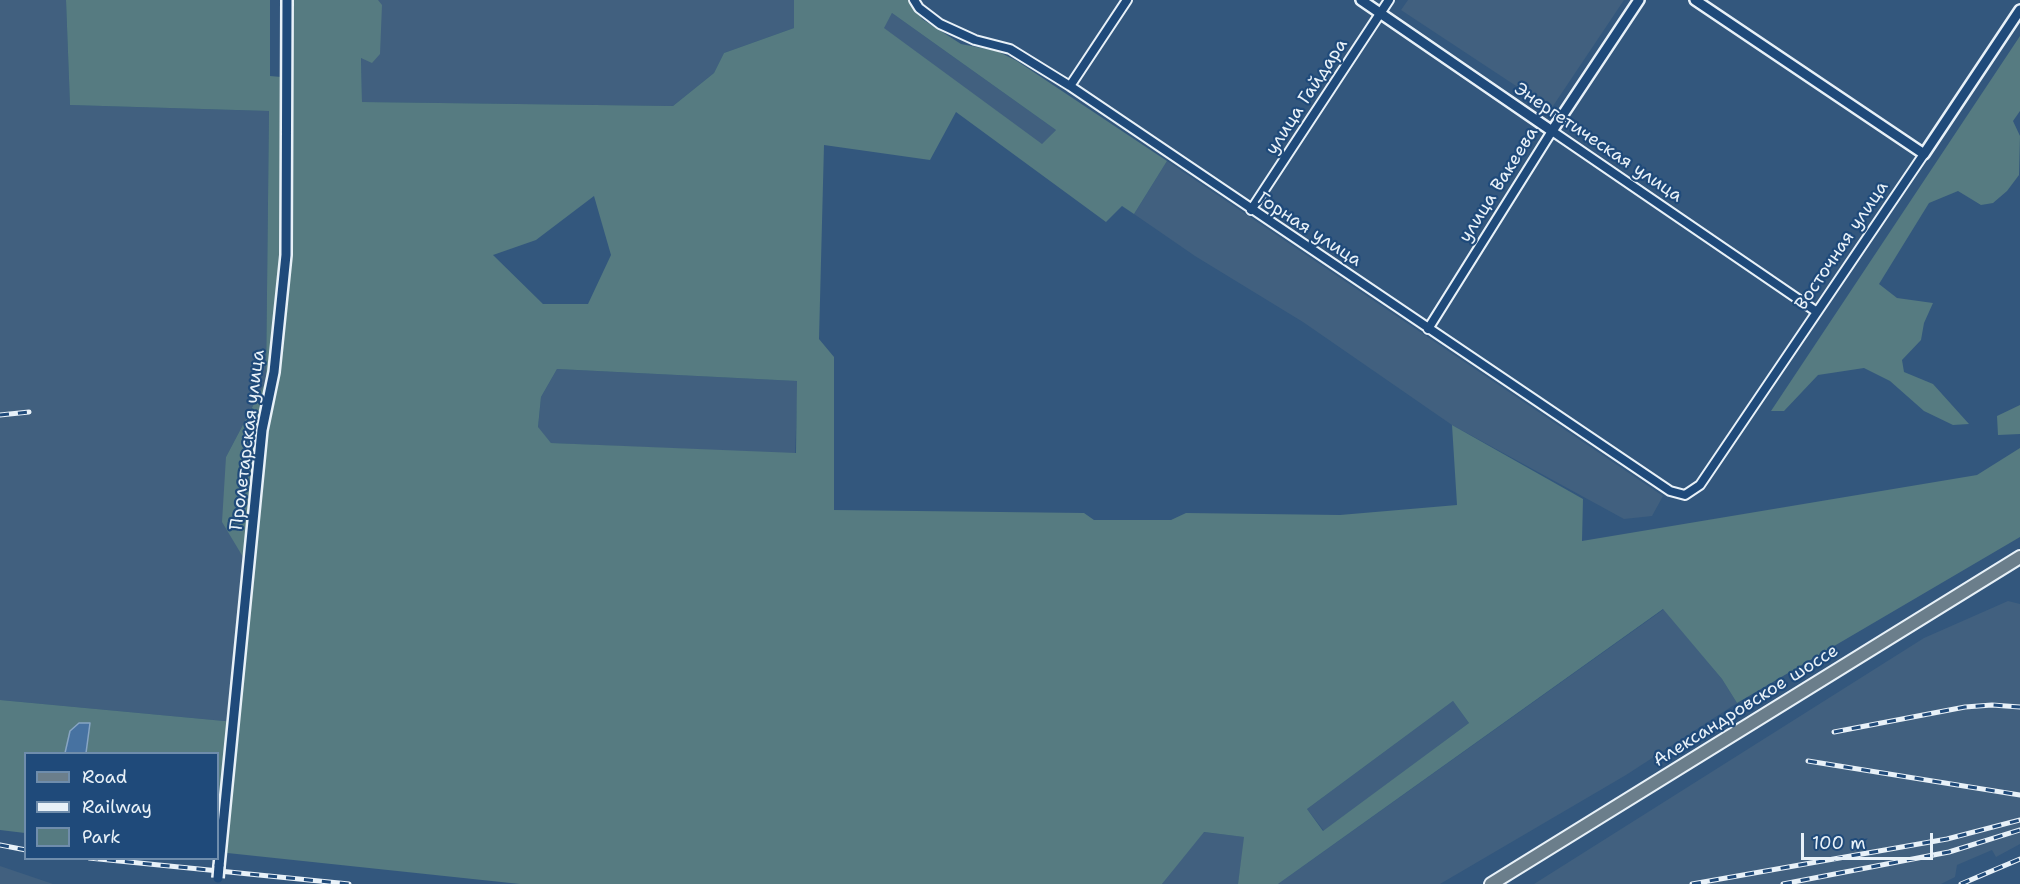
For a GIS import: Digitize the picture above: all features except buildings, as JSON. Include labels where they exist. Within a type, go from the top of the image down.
[{"type":"main road","name":"Александровское шоссе","points":[[1491,884],[2020,557]]},
{"type":"street","name":"Пролетарская улица","points":[[218,881],[262,430],[274,372],[286,255],[287,0]]},
{"type":"street","name":"Горная улица","points":[[914,0],[919,8],[940,24],[975,40],[1010,49],[1070,86],[1670,491],[1685,495]]},
{"type":"street","points":[[1070,86],[1126,0]]},
{"type":"street","name":"Энергетическая улица","points":[[1361,0],[1817,312]]},
{"type":"street","name":"улица Гайдара","points":[[1251,210],[1389,0]]},
{"type":"street","name":"улица Вакеева","points":[[1428,329],[1551,132],[1639,0]]},
{"type":"street","points":[[1695,0],[1924,154]]},
{"type":"street","name":"Восточная улица","points":[[1685,495],[1700,485],[2020,10]]},
{"type":"shaded area","points":[[0,0],[66,0],[70,105],[269,111],[266,381],[226,457],[249,567],[235,722],[0,700]]},
{"type":"shaded area","points":[[360,0],[794,0],[794,28],[724,53],[714,73],[673,106],[362,102]]},
{"type":"shaded area","points":[[1408,0],[1624,0],[1551,109],[1401,10]]},
{"type":"shaded area","points":[[892,13],[1056,130],[1042,145],[883,28]]},
{"type":"shaded area","points":[[1167,161],[1663,496],[1652,516],[1624,519],[1452,425],[1303,322],[1195,256],[1134,214]]},
{"type":"shaded area","points":[[557,369],[798,381],[795,454],[551,443],[538,428],[541,397]]},
{"type":"shaded area","points":[[2008,601],[2020,604],[2020,844],[1996,857],[1992,850],[1957,865],[1955,877],[1941,884],[1534,884],[1924,638]]},
{"type":"shaded area","points":[[1664,609],[1722,679],[1737,703],[1626,775],[1440,884],[1278,884]]},
{"type":"shaded area","points":[[1453,701],[1469,723],[1324,831],[1307,809]]},
{"type":"shaded area","points":[[79,723],[90,723],[86,752],[65,752],[70,731]]},
{"type":"shaded area","points":[[1203,832],[1245,837],[1238,884],[1162,884]]},
{"type":"shaded area","points":[[0,866],[53,884],[0,884]]},
{"type":"green space","points":[[66,0],[270,0],[270,76],[292,78],[294,0],[378,0],[382,5],[380,54],[372,63],[361,58],[362,102],[673,106],[714,73],[724,53],[794,28],[794,0],[910,0],[922,19],[961,44],[997,51],[1017,61],[1167,161],[1134,214],[1122,206],[1106,222],[956,112],[930,160],[824,145],[819,339],[834,357],[834,510],[1084,513],[1094,520],[1171,520],[1186,513],[1340,515],[1457,505],[1452,425],[1583,499],[1582,541],[1977,475],[2020,448],[2020,537],[1737,703],[1722,679],[1663,609],[1278,884],[1238,884],[1244,837],[1204,832],[1162,884],[520,884],[219,852],[219,752],[86,752],[90,723],[70,731],[65,752],[24,752],[24,833],[0,830],[0,700],[235,722],[249,567],[222,522],[226,457],[266,381],[269,111],[70,105]],"holes":[[[892,13],[1056,130],[1042,144],[884,28]],[[594,196],[611,255],[588,304],[543,304],[493,255],[536,240]],[[557,369],[797,381],[796,453],[551,443],[538,427],[541,397]],[[1453,701],[1469,723],[1323,831],[1307,809]]]},
{"type":"green space","points":[[2020,36],[2020,111],[2013,121],[2020,136],[2019,175],[2007,191],[1993,203],[1981,205],[1958,191],[1929,203],[1879,284],[1897,298],[1933,303],[1924,323],[1921,340],[1902,360],[1904,372],[1933,384],[1969,424],[1953,425],[1924,411],[1890,381],[1864,368],[1818,375],[1784,411],[1771,411]]},
{"type":"green space","points":[[2020,405],[2020,434],[1998,435],[1997,416]]},
{"type":"railway","points":[[0,415],[29,412]]},
{"type":"railway","points":[[1834,732],[1965,707],[1992,705],[2020,707]]},
{"type":"railway","points":[[1808,761],[2020,795]]},
{"type":"railway","points":[[1692,884],[1947,839],[2020,820]]},
{"type":"railway","points":[[1783,884],[1949,852],[2020,830]]},
{"type":"railway","points":[[0,845],[24,850]]},
{"type":"railway","points":[[1961,884],[2020,859]]},
{"type":"railway","points":[[109,860],[349,884]]}]
